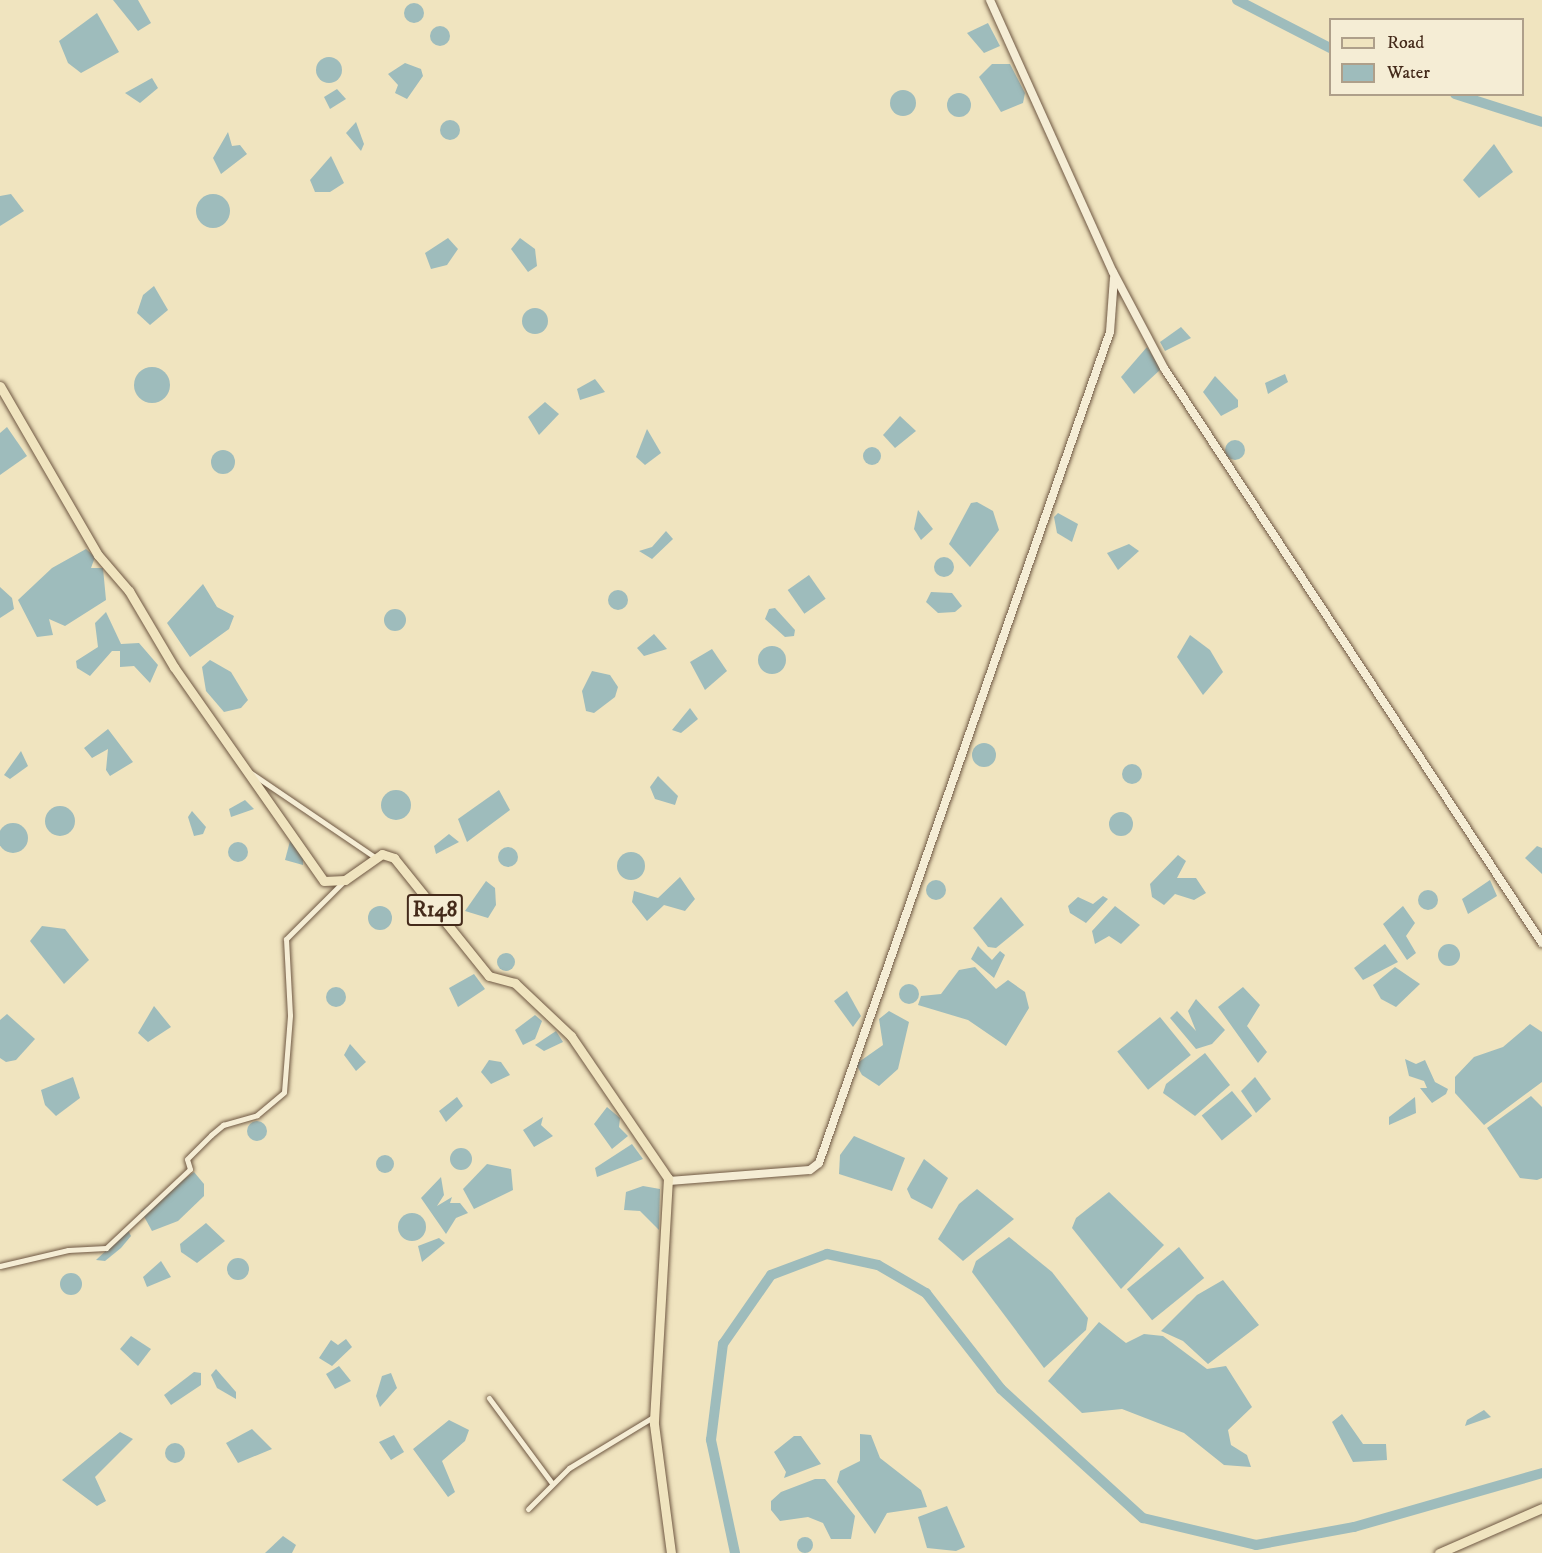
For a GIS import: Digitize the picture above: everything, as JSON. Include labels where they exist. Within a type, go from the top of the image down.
[{"type":"main road","points":[[990,0],[1113,272],[1177,388],[1542,943]]},
{"type":"main road","points":[[671,1553],[657,1472],[655,1416],[669,1182],[810,1170],[819,1163],[1110,332],[1113,272]]},
{"type":"main road","points":[[0,386],[86,536],[129,591],[248,771],[324,880],[345,880],[376,858]]},
{"type":"main road","name":"R148","points":[[376,858],[394,858],[489,976],[515,983],[571,1036],[669,1182]]},
{"type":"main road","points":[[1439,1553],[1542,1508]]},
{"type":"street","points":[[248,771],[376,858]]},
{"type":"street","points":[[0,1266],[106,1248],[190,1169],[187,1159],[211,1135],[223,1125],[257,1115],[284,1092],[291,1015],[286,939],[345,880]]},
{"type":"street","points":[[489,1398],[552,1483]]},
{"type":"street","points":[[528,1509],[552,1483],[655,1416]]},
{"type":"water","points":[[113,0],[138,0],[151,23],[138,31]]},
{"type":"water","points":[[414,3],[421,6],[424,13],[421,20],[414,23],[407,20],[404,13],[407,6]]},
{"type":"water","points":[[97,13],[119,52],[81,73],[68,63],[59,41]]},
{"type":"water","points":[[988,23],[1000,46],[984,53],[967,33]]},
{"type":"water","points":[[436,26],[444,26],[450,32],[450,40],[444,46],[436,46],[430,40],[430,32]]},
{"type":"water","points":[[329,57],[338,61],[342,70],[338,79],[329,83],[320,79],[316,70],[320,61]]},
{"type":"water","points":[[405,63],[421,69],[423,76],[407,99],[395,93],[398,85],[388,74]]},
{"type":"water","points":[[992,64],[1010,64],[1025,93],[1023,103],[1001,112],[979,77]]},
{"type":"water","points":[[152,78],[158,88],[140,103],[125,93]]},
{"type":"water","points":[[337,89],[346,99],[330,109],[324,97]]},
{"type":"water","points":[[903,90],[912,94],[916,103],[912,112],[903,116],[894,112],[890,103],[894,94]]},
{"type":"water","points":[[959,93],[968,96],[971,105],[968,114],[959,117],[950,114],[947,105],[950,96]]},
{"type":"water","points":[[446,120],[454,120],[460,126],[460,134],[454,140],[446,140],[440,134],[440,126]]},
{"type":"water","points":[[356,122],[364,144],[361,151],[346,133]]},
{"type":"water","points":[[228,132],[232,146],[240,145],[247,154],[221,174],[213,158]]},
{"type":"water","points":[[1494,144],[1513,172],[1479,198],[1463,180]]},
{"type":"water","points":[[331,156],[344,183],[330,192],[315,192],[310,180]]},
{"type":"water","points":[[11,194],[24,211],[0,226],[0,196]]},
{"type":"water","points":[[213,194],[225,199],[230,211],[225,223],[213,228],[201,223],[196,211],[201,199]]},
{"type":"water","points":[[448,238],[458,249],[447,265],[431,269],[425,253]]},
{"type":"water","points":[[520,238],[535,249],[537,266],[528,272],[511,249]]},
{"type":"water","points":[[154,286],[168,310],[150,325],[137,313],[143,295]]},
{"type":"water","points":[[535,308],[544,312],[548,321],[544,330],[535,334],[526,330],[522,321],[526,312]]},
{"type":"water","points":[[1181,327],[1191,338],[1165,351],[1160,342]]},
{"type":"water","points":[[1147,347],[1161,369],[1134,394],[1121,377]]},
{"type":"water","points":[[152,367],[165,372],[170,385],[165,398],[152,403],[139,398],[134,385],[139,372]]},
{"type":"water","points":[[1285,374],[1288,382],[1268,394],[1265,383]]},
{"type":"water","points":[[1215,376],[1238,400],[1238,407],[1221,416],[1203,392]]},
{"type":"water","points":[[595,379],[605,392],[580,400],[577,389]]},
{"type":"water","points":[[545,402],[559,414],[539,435],[528,417]]},
{"type":"water","points":[[900,416],[916,431],[895,448],[883,435]]},
{"type":"water","points":[[7,427],[27,456],[0,475],[0,433]]},
{"type":"water","points":[[647,429],[661,453],[645,465],[636,457]]},
{"type":"water","points":[[1235,440],[1242,443],[1245,450],[1242,457],[1235,460],[1228,457],[1225,450],[1228,443]]},
{"type":"water","points":[[868,447],[876,447],[881,452],[879,463],[868,465],[863,460],[863,452]]},
{"type":"water","points":[[223,450],[232,453],[235,462],[232,471],[223,474],[214,471],[211,462],[214,453]]},
{"type":"water","points":[[977,502],[993,511],[999,530],[970,567],[949,544],[971,503]]},
{"type":"water","points":[[918,510],[933,529],[921,540],[914,529]]},
{"type":"water","points":[[1058,513],[1078,524],[1072,542],[1057,533],[1054,517]]},
{"type":"water","points":[[666,531],[673,539],[652,559],[639,551],[652,547]]},
{"type":"water","points":[[1129,544],[1139,551],[1118,570],[1107,553]]},
{"type":"water","points":[[86,549],[95,557],[91,568],[103,568],[106,600],[65,626],[49,619],[53,635],[37,637],[18,600],[52,568]]},
{"type":"water","points":[[944,557],[951,560],[954,567],[951,574],[944,577],[937,574],[934,567],[937,560]]},
{"type":"water","points":[[809,575],[826,599],[804,614],[788,590]]},
{"type":"water","points":[[203,584],[217,607],[234,616],[229,629],[190,657],[167,623]]},
{"type":"water","points":[[0,587],[12,598],[14,609],[0,618]]},
{"type":"water","points":[[618,590],[625,593],[628,600],[625,607],[618,610],[611,607],[608,600],[611,593]]},
{"type":"water","points":[[931,592],[952,593],[962,606],[955,612],[938,613],[926,602]]},
{"type":"water","points":[[775,608],[795,630],[794,636],[785,637],[765,619],[769,609]]},
{"type":"water","points":[[395,609],[403,612],[406,620],[403,628],[395,631],[387,628],[384,620],[387,612]]},
{"type":"water","points":[[106,612],[121,644],[139,643],[158,665],[150,683],[134,666],[120,667],[120,651],[112,651],[90,676],[77,668],[76,661],[98,647],[95,623]]},
{"type":"water","points":[[654,634],[667,649],[644,656],[637,648]]},
{"type":"water","points":[[1190,635],[1210,650],[1223,672],[1203,695],[1177,657]]},
{"type":"water","points":[[772,646],[782,650],[786,660],[782,670],[772,674],[762,670],[758,660],[762,650]]},
{"type":"water","points":[[712,649],[727,671],[705,690],[690,662]]},
{"type":"water","points":[[210,660],[231,672],[248,700],[241,708],[224,712],[206,691],[202,667]]},
{"type":"water","points":[[592,671],[610,675],[618,687],[615,697],[594,713],[586,711],[582,691]]},
{"type":"water","points":[[690,708],[698,719],[681,733],[672,730]]},
{"type":"water","points":[[108,729],[133,762],[110,776],[106,770],[108,749],[92,758],[84,748]]},
{"type":"water","points":[[984,743],[989,744],[995,750],[995,760],[989,766],[984,767],[979,766],[973,760],[972,755],[973,750],[979,744]]},
{"type":"water","points":[[21,751],[28,766],[10,779],[4,775]]},
{"type":"water","points":[[1132,764],[1139,767],[1142,774],[1139,781],[1132,784],[1125,781],[1122,774],[1125,767]]},
{"type":"water","points":[[658,776],[678,796],[675,805],[655,799],[650,787]]},
{"type":"water","points":[[396,790],[406,795],[411,805],[406,815],[396,820],[386,815],[381,805],[386,795]]},
{"type":"water","points":[[499,790],[510,810],[467,842],[458,819]]},
{"type":"water","points":[[245,800],[254,809],[231,817],[229,809]]},
{"type":"water","points":[[60,806],[71,810],[75,821],[71,832],[60,836],[49,832],[45,821],[49,810]]},
{"type":"water","points":[[192,811],[206,827],[203,834],[194,836],[188,817]]},
{"type":"water","points":[[1121,812],[1129,816],[1133,824],[1129,832],[1121,836],[1113,832],[1109,824],[1113,816]]},
{"type":"water","points":[[7,824],[19,824],[27,832],[27,844],[19,852],[7,852],[-1,844],[-1,832]]},
{"type":"water","points":[[449,834],[459,842],[436,854],[434,846]]},
{"type":"water","points":[[290,841],[303,856],[303,865],[285,860]]},
{"type":"water","points":[[234,842],[242,842],[248,848],[248,856],[242,862],[234,862],[228,856],[228,848]]},
{"type":"water","points":[[1537,846],[1542,848],[1542,874],[1525,858]]},
{"type":"water","points":[[508,847],[515,850],[518,857],[515,864],[508,867],[501,864],[498,857],[501,850]]},
{"type":"water","points":[[631,852],[641,856],[645,866],[641,876],[631,880],[621,876],[617,866],[621,856]]},
{"type":"water","points":[[1178,855],[1186,861],[1177,878],[1196,878],[1206,893],[1194,900],[1175,894],[1164,905],[1152,897],[1150,884]]},
{"type":"water","points":[[680,877],[695,899],[685,911],[664,905],[647,921],[632,902],[634,891],[658,898]]},
{"type":"water","points":[[936,880],[943,883],[946,890],[943,897],[936,900],[929,897],[926,890],[929,883]]},
{"type":"water","points":[[1490,880],[1497,896],[1468,914],[1462,899]]},
{"type":"water","points":[[486,881],[495,888],[496,905],[488,918],[465,911]]},
{"type":"water","points":[[1428,890],[1435,893],[1438,900],[1435,907],[1428,910],[1421,907],[1418,900],[1421,893]]},
{"type":"water","points":[[1103,896],[1108,899],[1086,923],[1070,913],[1068,906],[1078,897],[1093,904]]},
{"type":"water","points":[[1001,897],[1024,925],[996,948],[988,947],[973,928]]},
{"type":"water","points":[[380,906],[389,909],[392,918],[389,927],[380,930],[371,927],[368,918],[371,909]]},
{"type":"water","points":[[1115,906],[1140,925],[1121,944],[1109,936],[1095,944],[1092,931]]},
{"type":"water","points":[[1403,906],[1415,923],[1406,936],[1416,953],[1407,960],[1383,924]]},
{"type":"water","points":[[42,926],[65,929],[89,960],[64,984],[30,941]]},
{"type":"water","points":[[1385,944],[1398,962],[1363,980],[1354,968]]},
{"type":"water","points":[[1445,944],[1453,944],[1460,951],[1460,959],[1453,966],[1445,966],[1438,959],[1438,951]]},
{"type":"water","points":[[978,946],[992,960],[1000,951],[1005,955],[994,978],[971,959]]},
{"type":"water","points":[[502,953],[510,953],[515,958],[513,969],[502,971],[497,966],[497,958]]},
{"type":"water","points":[[975,967],[996,989],[1008,980],[1025,992],[1029,1008],[1006,1046],[968,1020],[918,1005],[921,996],[941,994],[959,970]]},
{"type":"water","points":[[1395,967],[1420,984],[1396,1007],[1381,999],[1373,985]]},
{"type":"water","points":[[474,974],[485,989],[458,1007],[449,988]]},
{"type":"water","points":[[909,984],[916,987],[919,994],[916,1001],[909,1004],[902,1001],[899,994],[902,987]]},
{"type":"water","points":[[336,987],[343,990],[346,997],[343,1004],[336,1007],[329,1004],[326,997],[329,990]]},
{"type":"water","points":[[1243,987],[1260,1005],[1247,1026],[1267,1052],[1258,1063],[1218,1007]]},
{"type":"water","points":[[847,991],[861,1016],[853,1027],[834,1001]]},
{"type":"water","points":[[1196,999],[1225,1030],[1212,1044],[1196,1049],[1170,1018],[1177,1011],[1196,1031],[1188,1011]]},
{"type":"water","points":[[154,1006],[171,1027],[148,1042],[138,1033]]},
{"type":"water","points":[[889,1011],[909,1022],[898,1069],[879,1086],[862,1075],[856,1064],[883,1045],[879,1019]]},
{"type":"water","points":[[7,1014],[35,1039],[16,1060],[6,1062],[0,1058],[0,1020]]},
{"type":"water","points":[[535,1015],[542,1021],[535,1039],[523,1045],[515,1030]]},
{"type":"water","points":[[1160,1017],[1191,1055],[1148,1090],[1117,1052]]},
{"type":"water","points":[[1530,1024],[1542,1032],[1542,1082],[1484,1125],[1455,1093],[1455,1077],[1474,1057],[1503,1047]]},
{"type":"water","points":[[556,1031],[563,1042],[544,1051],[535,1045]]},
{"type":"water","points":[[350,1044],[366,1062],[356,1071],[344,1055]]},
{"type":"water","points":[[1205,1053],[1230,1085],[1195,1116],[1163,1093],[1166,1084]]},
{"type":"water","points":[[1405,1059],[1416,1064],[1425,1060],[1435,1082],[1448,1089],[1446,1094],[1432,1103],[1420,1088],[1427,1088],[1424,1081],[1409,1076]]},
{"type":"water","points":[[489,1060],[501,1062],[510,1075],[491,1084],[481,1072]]},
{"type":"water","points":[[73,1077],[80,1098],[56,1116],[45,1105],[41,1090]]},
{"type":"water","points":[[1255,1077],[1271,1099],[1256,1113],[1241,1091]]},
{"type":"water","points":[[1232,1091],[1252,1116],[1222,1140],[1202,1116]]},
{"type":"water","points":[[1531,1096],[1542,1107],[1542,1178],[1537,1180],[1520,1178],[1487,1128]]},
{"type":"water","points":[[457,1097],[463,1106],[446,1122],[439,1111]]},
{"type":"water","points":[[1415,1097],[1416,1113],[1389,1125],[1389,1117]]},
{"type":"water","points":[[607,1107],[620,1118],[619,1127],[628,1136],[612,1149],[594,1124]]},
{"type":"water","points":[[543,1117],[541,1125],[553,1136],[534,1147],[523,1130]]},
{"type":"water","points":[[257,1121],[264,1124],[267,1131],[264,1138],[257,1141],[250,1138],[247,1131],[250,1124]]},
{"type":"water","points":[[854,1136],[905,1158],[892,1191],[839,1174],[840,1155]]},
{"type":"water","points":[[632,1144],[643,1159],[597,1177],[595,1168]]},
{"type":"water","points":[[461,1148],[469,1151],[472,1159],[469,1167],[461,1170],[453,1167],[450,1159],[453,1151]]},
{"type":"water","points":[[385,1155],[393,1160],[394,1164],[389,1172],[385,1173],[377,1168],[376,1164],[381,1156]]},
{"type":"water","points":[[924,1159],[948,1178],[932,1209],[911,1198],[907,1189]]},
{"type":"water","points":[[487,1164],[511,1169],[513,1190],[474,1209],[463,1189]]},
{"type":"water","points":[[194,1172],[204,1184],[204,1196],[178,1221],[152,1231],[141,1211]]},
{"type":"water","points":[[441,1177],[444,1195],[437,1206],[452,1197],[450,1203],[460,1203],[468,1213],[456,1218],[446,1234],[421,1198]]},
{"type":"water","points":[[643,1186],[660,1189],[659,1230],[640,1211],[624,1210],[626,1192]]},
{"type":"water","points":[[977,1189],[1014,1219],[963,1261],[938,1239],[959,1204]]},
{"type":"water","points":[[1109,1192],[1164,1245],[1121,1289],[1072,1228],[1076,1218]]},
{"type":"water","points":[[412,1213],[422,1217],[426,1227],[422,1237],[412,1241],[402,1237],[398,1227],[402,1217]]},
{"type":"water","points":[[206,1223],[225,1241],[197,1263],[181,1252],[180,1244]]},
{"type":"water","points":[[128,1230],[131,1236],[121,1248],[105,1261],[96,1260]]},
{"type":"water","points":[[1009,1237],[1052,1272],[1088,1318],[1086,1330],[1044,1368],[972,1272],[976,1261]]},
{"type":"water","points":[[439,1238],[445,1243],[422,1262],[418,1246]]},
{"type":"water","points":[[1179,1247],[1204,1278],[1152,1320],[1127,1289]]},
{"type":"water","points":[[238,1258],[246,1261],[249,1269],[246,1277],[238,1280],[230,1277],[227,1269],[230,1261]]},
{"type":"water","points":[[161,1261],[171,1277],[147,1287],[143,1277]]},
{"type":"water","points":[[71,1273],[79,1276],[82,1284],[79,1292],[71,1295],[63,1292],[60,1284],[63,1276]]},
{"type":"water","points":[[1223,1280],[1259,1325],[1208,1364],[1183,1341],[1161,1331],[1197,1295]]},
{"type":"water","points":[[1099,1322],[1126,1343],[1144,1334],[1163,1336],[1207,1369],[1226,1366],[1252,1407],[1228,1430],[1231,1445],[1247,1455],[1251,1467],[1224,1465],[1184,1433],[1122,1409],[1082,1413],[1048,1381]]},
{"type":"water","points":[[131,1336],[151,1349],[138,1366],[120,1349]]},
{"type":"water","points":[[346,1339],[352,1347],[332,1366],[319,1358],[331,1340],[338,1345]]},
{"type":"water","points":[[339,1366],[351,1381],[335,1389],[326,1374]]},
{"type":"water","points":[[216,1369],[236,1392],[236,1399],[217,1388],[211,1375]]},
{"type":"water","points":[[194,1372],[201,1373],[201,1385],[171,1405],[164,1395]]},
{"type":"water","points":[[391,1373],[397,1388],[380,1407],[376,1396],[382,1376]]},
{"type":"water","points":[[1484,1410],[1491,1417],[1465,1426],[1467,1420]]},
{"type":"water","points":[[1342,1414],[1363,1444],[1386,1444],[1387,1460],[1353,1462],[1332,1422]]},
{"type":"water","points":[[449,1420],[469,1430],[465,1441],[442,1461],[455,1492],[448,1497],[413,1449]]},
{"type":"water","points":[[252,1429],[272,1449],[238,1463],[226,1443]]},
{"type":"water","points":[[120,1432],[133,1439],[95,1477],[106,1501],[97,1506],[62,1480]]},
{"type":"water","points":[[860,1434],[871,1435],[880,1458],[921,1490],[927,1507],[887,1513],[875,1534],[837,1482],[840,1471],[860,1461]]},
{"type":"water","points":[[394,1435],[404,1452],[391,1460],[379,1442]]},
{"type":"water","points":[[794,1436],[801,1436],[821,1464],[784,1478],[786,1472],[774,1452]]},
{"type":"water","points":[[175,1443],[182,1446],[185,1453],[182,1460],[175,1463],[168,1460],[165,1453],[168,1446]]},
{"type":"water","points":[[815,1479],[825,1479],[855,1516],[851,1539],[831,1539],[823,1523],[808,1517],[780,1521],[771,1510],[771,1501],[781,1492]]},
{"type":"water","points":[[947,1506],[965,1547],[956,1551],[927,1548],[918,1517]]},
{"type":"water","points":[[283,1536],[296,1545],[292,1553],[265,1553]]},
{"type":"water","points":[[802,1537],[808,1537],[813,1545],[811,1551],[802,1553],[797,1548],[797,1542]]},
{"type":"waterway","points":[[1237,0],[1329,47]]},
{"type":"waterway","points":[[1461,96],[1542,122]]},
{"type":"waterway","points":[[735,1553],[711,1440],[723,1344],[771,1275],[827,1254],[878,1265],[926,1293],[1001,1389],[1143,1518],[1256,1545],[1354,1527],[1542,1473]]}]
